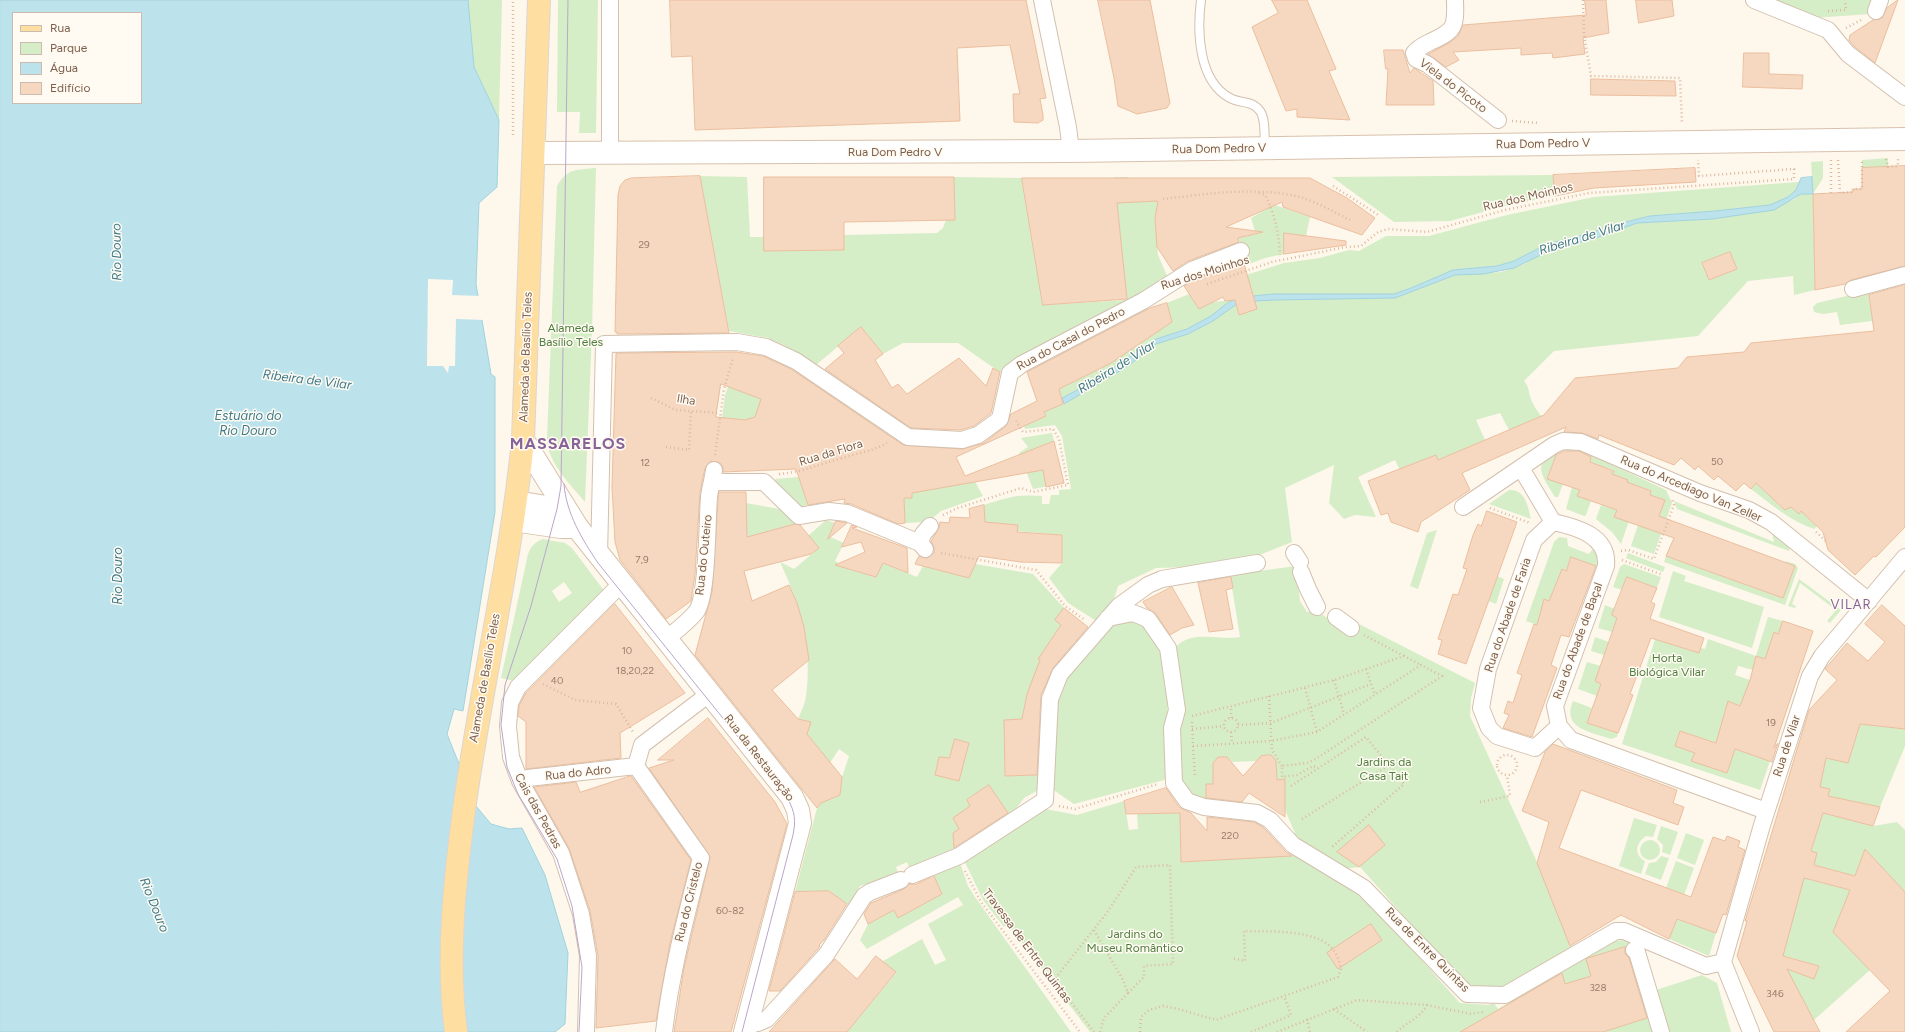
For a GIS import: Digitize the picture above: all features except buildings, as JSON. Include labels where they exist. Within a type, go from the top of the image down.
[{"type":"main road","name":"Alameda de Basílio Teles","points":[[456,1032],[453,973],[455,872],[471,758],[515,511],[523,440],[539,0]]},
{"type":"main road","name":"Rua Dom Pedro V","points":[[534,154],[1071,151],[1905,139]]},
{"type":"main road","name":"Rua da Restauração","points":[[523,440],[573,521],[621,584],[792,797],[798,810],[800,823],[746,1027]]},
{"type":"main road","points":[[515,511],[561,527],[573,521]]},
{"type":"street","points":[[610,0],[610,153]]},
{"type":"street","points":[[1042,0],[1068,127],[1071,151]]},
{"type":"street","name":"Viela do Picoto","points":[[1455,0],[1456,13],[1453,26],[1448,34],[1418,48],[1414,53],[1416,59],[1427,64],[1498,120]]},
{"type":"street","points":[[1754,0],[1828,30],[1848,54],[1905,97]]},
{"type":"street","name":"Rua do Casal do Pedro","points":[[905,436],[962,440],[978,435],[1000,419],[1006,410],[1010,373],[1022,364],[1143,301],[1192,270],[1241,251]]},
{"type":"street","points":[[1853,288],[1905,275]]},
{"type":"street","points":[[599,555],[604,344],[766,347],[796,361],[905,436]]},
{"type":"street","name":"Rua do Arcediago Van Zeller","points":[[1521,468],[1554,445],[1563,441],[1581,442],[1700,493],[1749,510],[1771,522],[1869,601]]},
{"type":"street","points":[[1463,507],[1521,468],[1553,522]]},
{"type":"street","points":[[713,476],[764,482],[799,516],[829,511],[847,512],[922,546],[923,534],[930,526]]},
{"type":"street","name":"Rua do Outeiro","points":[[666,639],[697,612],[702,594],[707,550],[709,495],[713,476]]},
{"type":"street","name":"Rua do Abade de Baçal","points":[[1553,522],[1591,535],[1599,540],[1605,550],[1607,558],[1606,566],[1555,706],[1559,726]]},
{"type":"street","name":"Rua do Abade de Faria","points":[[1553,522],[1534,540],[1488,669],[1480,708],[1489,728],[1497,736],[1535,748],[1559,726]]},
{"type":"street","name":"Rua de Vilar","points":[[1723,962],[1766,811],[1810,676],[1822,656],[1905,557]]},
{"type":"street","points":[[1298,562],[1308,589],[1317,607]]},
{"type":"street","points":[[746,1027],[767,1019],[826,955],[864,896],[870,892],[959,856],[1050,802],[1050,699],[1060,674],[1119,606],[1148,585],[1162,580],[1256,564]]},
{"type":"street","name":"Cais das Pedras","points":[[586,1032],[588,956],[581,914],[561,853],[520,781],[511,757],[509,718],[510,703],[518,687],[531,678],[621,584]]},
{"type":"street","points":[[1104,623],[1133,613],[1148,619],[1168,648],[1177,710],[1172,728],[1170,783]]},
{"type":"street","points":[[1337,613],[1351,628]]},
{"type":"street","points":[[636,766],[642,745],[709,694]]},
{"type":"street","points":[[1559,726],[1571,740],[1766,811]]},
{"type":"street","name":"Rua do Adro","points":[[520,781],[528,778],[636,766]]},
{"type":"street","name":"Rua do Cristelo","points":[[636,766],[701,858],[680,940],[668,997],[664,1032]]},
{"type":"street","name":"Rua de Entre Quintas","points":[[1170,783],[1187,802],[1204,807],[1257,813],[1270,820],[1293,845],[1364,888],[1467,994],[1505,995],[1616,931],[1624,931],[1706,966],[1723,962]]},
{"type":"street","points":[[1634,950],[1636,949],[1661,1032]]},
{"type":"street","points":[[1723,962],[1751,1032]]},
{"type":"lane","points":[[1201,0],[1198,23],[1204,62],[1209,76],[1224,95],[1231,99],[1253,103],[1261,112],[1265,148]]},
{"type":"path","points":[[1583,0],[1584,34],[1591,76],[1680,78],[1690,142]]},
{"type":"path","points":[[1845,0],[1846,10]]},
{"type":"path","points":[[1835,37],[1852,24],[1873,15],[1878,5]]},
{"type":"path","name":"Viela do Picoto","points":[[1498,120],[1545,124]]},
{"type":"path","name":"Rua dos Moinhos","points":[[1203,285],[1272,262],[1344,247],[1361,246],[1378,232],[1388,229],[1427,232],[1505,210],[1589,193],[1794,179],[1794,169],[1699,176],[1690,142]]},
{"type":"path","points":[[1881,159],[1888,158],[1888,167],[1898,166],[1898,158],[1905,158]]},
{"type":"path","points":[[1823,160],[1839,160],[1840,193],[1853,192],[1853,189],[1862,189],[1862,160],[1868,160]]},
{"type":"path","points":[[1831,160],[1831,193]]},
{"type":"path","points":[[1334,186],[1380,216]]},
{"type":"path","points":[[1254,192],[1265,196],[1271,207],[1277,229],[1280,255]]},
{"type":"path","points":[[1163,200],[1254,192],[1272,193],[1300,198],[1350,220]]},
{"type":"path","points":[[713,476],[719,413],[736,347]]},
{"type":"path","name":"Ilha","points":[[651,398],[676,410],[719,413]]},
{"type":"path","points":[[666,447],[689,450],[691,411]]},
{"type":"path","points":[[930,526],[941,516],[958,508],[1021,488],[1033,492],[1068,485],[1059,439],[1053,429],[1023,432]]},
{"type":"path","name":"Rua da Flora","points":[[764,482],[770,475],[799,472],[841,458],[877,449],[905,436]]},
{"type":"path","points":[[1628,550],[1654,559],[1674,505],[1672,499]]},
{"type":"path","points":[[1488,507],[1517,519]]},
{"type":"path","points":[[1816,532],[1826,541]]},
{"type":"path","points":[[922,546],[946,555],[1036,570],[1065,606],[1104,623]]},
{"type":"path","points":[[1627,562],[1662,575]]},
{"type":"path","points":[[1282,766],[1307,763],[1314,760],[1442,676],[1351,628]]},
{"type":"path","points":[[1195,777],[1191,716],[1334,680],[1404,656]]},
{"type":"path","points":[[1193,746],[1271,741],[1317,732],[1421,665]]},
{"type":"path","points":[[1366,669],[1375,695]]},
{"type":"path","points":[[531,678],[575,700],[616,704],[642,745]]},
{"type":"path","points":[[1334,680],[1344,714]]},
{"type":"path","points":[[1238,725],[1271,723],[1371,684]]},
{"type":"path","points":[[1305,688],[1317,732]]},
{"type":"path","points":[[1269,696],[1272,750],[1282,766],[1282,777],[1297,775],[1313,766],[1318,768]]},
{"type":"path","points":[[1231,706],[1231,718]]},
{"type":"path","points":[[1231,718],[1236,721],[1238,725]]},
{"type":"path","points":[[1224,726],[1225,722],[1231,718]]},
{"type":"path","points":[[1231,732],[1237,729],[1238,725]]},
{"type":"path","points":[[1192,730],[1224,726]]},
{"type":"path","points":[[1224,726],[1226,730],[1231,732]]},
{"type":"path","points":[[1231,732],[1232,744]]},
{"type":"path","points":[[1291,786],[1366,737],[1404,784],[1327,851]]},
{"type":"path","points":[[1507,755],[1513,757],[1516,762],[1516,768],[1512,773],[1507,775],[1501,773],[1497,768],[1497,762],[1501,757],[1507,755]]},
{"type":"path","points":[[1302,819],[1389,765]]},
{"type":"path","points":[[1480,802],[1510,796],[1507,775]]},
{"type":"path","points":[[1050,802],[1075,809],[1170,783]]},
{"type":"path","points":[[1094,1032],[1054,980],[1109,910],[1136,867],[1170,865],[1173,964],[1144,966],[1144,977],[1104,1018],[1100,1032]]},
{"type":"path","name":"Travessa de Entre Quintas","points":[[964,869],[981,902],[1080,1032]]},
{"type":"path","points":[[1094,930],[1123,980],[1128,993]]},
{"type":"path","points":[[1140,1032],[1141,1017],[1149,1010],[1158,1007],[1178,1009],[1216,1020],[1338,977],[1341,969],[1336,954],[1327,945],[1312,936],[1285,932],[1244,931],[1245,961],[1232,958]]},
{"type":"path","points":[[1251,1032],[1291,1015],[1284,996]]},
{"type":"path","points":[[1277,1032],[1357,1000],[1427,1005],[1471,1014],[1490,1009]]},
{"type":"path","points":[[1397,1032],[1403,1026],[1421,1015],[1427,1005]]},
{"type":"path","points":[[1334,1009],[1367,1032]]},
{"type":"path","points":[[1307,1019],[1310,1032]]},
{"type":"green space","points":[[468,0],[502,0],[499,120],[474,67]]},
{"type":"green space","points":[[558,0],[598,0],[596,133],[579,133],[580,112],[557,112]]},
{"type":"green space","points":[[1767,0],[1873,0],[1870,14],[1813,18]]},
{"type":"green space","points":[[1888,158],[1888,167],[1862,168],[1862,160]]},
{"type":"green space","points":[[1823,161],[1823,178],[1813,194],[1815,290],[1794,295],[1793,276],[1748,281],[1698,336],[1554,351],[1524,381],[1528,387],[1532,402],[1541,416],[1509,430],[1500,413],[1476,420],[1485,440],[1438,460],[1436,455],[1402,474],[1395,460],[1358,477],[1376,517],[1355,515],[1344,519],[1329,503],[1334,465],[1285,488],[1292,542],[1252,558],[1188,567],[1156,568],[1118,586],[1111,609],[1098,622],[1068,603],[1049,578],[1062,563],[1062,535],[1017,531],[1017,525],[997,523],[985,526],[984,505],[1006,498],[1026,495],[1042,496],[1042,504],[1049,504],[1051,495],[1059,495],[1059,490],[1071,489],[1062,436],[1055,425],[1025,429],[1024,426],[1046,416],[1044,412],[1064,404],[1156,344],[1188,334],[1213,321],[1237,304],[1239,315],[1256,309],[1254,301],[1395,298],[1455,275],[1501,272],[1524,264],[1535,256],[1551,250],[1585,242],[1637,223],[1712,219],[1793,200],[1801,194],[1813,193],[1811,162]],"holes":[[[1730,252],[1737,269],[1709,280],[1702,263]]]},
{"type":"green space","name":"Alameda Basílio Teles","points":[[596,168],[592,331],[585,502],[566,480],[555,464],[548,447],[547,438],[557,186],[565,176],[573,171]]},
{"type":"green space","points":[[1553,175],[1555,196],[1505,206],[1450,221],[1394,222],[1332,177]]},
{"type":"green space","points":[[700,176],[747,177],[750,237],[765,237],[765,251],[844,250],[844,235],[937,233],[943,228],[946,220],[955,220],[954,177],[1022,178],[1043,305],[1127,300],[1114,177],[1128,177],[1132,202],[1156,200],[1163,202],[1157,208],[1155,218],[1158,255],[1168,278],[1015,362],[1004,375],[958,343],[903,343],[883,354],[861,327],[816,365],[784,345],[768,338],[729,331]]},
{"type":"green space","points":[[1799,182],[1796,190],[1788,197],[1770,205],[1650,216],[1547,244],[1514,261],[1497,266],[1453,270],[1394,294],[1273,294],[1253,296],[1246,275],[1284,263],[1320,258],[1349,250],[1359,251],[1386,236],[1429,236],[1507,215],[1594,197]]},
{"type":"green space","points":[[1269,203],[1310,217],[1306,236],[1284,233],[1284,254],[1265,258],[1244,266],[1239,238],[1256,234],[1251,218],[1267,209]]},
{"type":"green space","points":[[1868,291],[1872,317],[1888,323],[1872,321],[1840,325],[1837,312],[1823,314],[1814,312],[1813,307],[1817,303]]},
{"type":"green space","points":[[1189,294],[1199,309],[1212,302],[1235,300],[1226,304],[1211,316],[1187,329],[1153,340],[1092,382],[1062,398],[1057,390],[1099,369],[1172,322],[1167,303]]},
{"type":"green space","points":[[729,384],[761,399],[757,411],[769,416],[745,420],[722,418],[725,395]]},
{"type":"green space","points":[[1052,433],[1054,441],[1025,453],[1030,470],[1058,457],[1061,468],[1045,473],[1049,486],[1033,489],[1019,453],[1028,447],[1021,438]]},
{"type":"green space","points":[[1574,447],[1666,490],[1672,503],[1654,554],[1631,546],[1638,525],[1664,500],[1650,495],[1651,491],[1641,487],[1626,486],[1627,480],[1612,474],[1614,470],[1604,467],[1603,471],[1588,466],[1584,453],[1575,450],[1573,453],[1560,448]]},
{"type":"green space","points":[[1558,450],[1547,478],[1563,484],[1558,497],[1555,497],[1541,471],[1541,466],[1546,458]]},
{"type":"green space","points":[[799,477],[808,505],[796,508],[780,490],[775,479]]},
{"type":"green space","points":[[973,478],[983,496],[941,511],[928,522],[905,523],[904,498],[912,498],[911,487]]},
{"type":"green space","points":[[1756,483],[1785,510],[1791,507],[1799,514],[1801,511],[1817,526],[1814,529],[1805,526],[1781,512],[1751,489]]},
{"type":"green space","points":[[1572,487],[1580,490],[1578,496],[1591,501],[1586,515],[1584,516],[1566,509]]},
{"type":"green space","points":[[1509,490],[1515,490],[1523,496],[1531,519],[1489,504]]},
{"type":"green space","points":[[1674,501],[1774,542],[1771,528],[1791,543],[1789,551],[1677,509]]},
{"type":"green space","points":[[746,503],[785,510],[799,523],[747,538]]},
{"type":"green space","points":[[1601,505],[1617,510],[1615,517],[1629,521],[1621,544],[1612,532],[1596,519]]},
{"type":"green space","points":[[826,520],[835,523],[830,537],[844,543],[835,561],[851,570],[876,577],[883,563],[917,577],[923,566],[969,578],[975,564],[1033,574],[1064,608],[1061,625],[1038,659],[1042,661],[1027,694],[1022,719],[1004,721],[1005,776],[1044,775],[1042,788],[1024,798],[1010,817],[1001,803],[953,833],[955,853],[910,870],[907,862],[896,867],[899,875],[860,886],[850,906],[829,891],[795,892],[817,808],[827,796],[831,799],[840,795],[842,777],[849,756],[839,749],[830,763],[807,734],[811,722],[798,719],[804,705],[808,679],[806,644],[799,611],[780,562],[794,569],[819,548],[808,536]],"holes":[[[955,739],[969,743],[959,781],[935,774],[939,757],[949,758]],[[975,794],[984,809],[975,814],[967,800]]]},
{"type":"green space","points":[[1437,530],[1418,589],[1410,586],[1427,533]]},
{"type":"green space","points":[[1559,537],[1567,538],[1568,546],[1589,554],[1593,549],[1598,552],[1601,568],[1571,557],[1566,571],[1563,569],[1549,601],[1544,599],[1540,626],[1526,621],[1554,542]]},
{"type":"green space","points":[[543,539],[565,543],[572,548],[605,592],[514,681],[501,678],[528,554],[530,549],[536,543]],"holes":[[[564,582],[572,593],[559,602],[552,591]]]},
{"type":"green space","points":[[1628,553],[1665,567],[1663,572],[1626,558]]},
{"type":"green space","points":[[1666,556],[1783,598],[1795,566],[1785,563],[1786,561],[1795,564],[1798,568],[1785,605],[1664,562]]},
{"type":"green space","points":[[1624,564],[1661,577],[1657,588],[1627,577],[1622,590],[1613,587],[1620,567]]},
{"type":"green space","name":"Jardins da Casa Tait","points":[[1296,566],[1300,601],[1307,612],[1316,611],[1350,631],[1355,622],[1475,683],[1471,698],[1470,716],[1537,862],[1572,949],[1505,987],[1473,986],[1461,980],[1360,867],[1343,869],[1290,837],[1295,833],[1285,810],[1285,780],[1277,780],[1276,761],[1271,755],[1261,756],[1256,761],[1232,762],[1227,757],[1218,757],[1213,763],[1213,784],[1206,785],[1206,796],[1213,795],[1213,805],[1193,800],[1180,778],[1174,650],[1180,643],[1195,637],[1240,637],[1230,575]]},
{"type":"green space","points":[[1673,571],[1686,576],[1684,581],[1764,607],[1752,648],[1659,617]]},
{"type":"green space","points":[[1497,576],[1504,579],[1496,604],[1489,601]]},
{"type":"green space","points":[[1799,579],[1841,610],[1830,623],[1827,621],[1836,610],[1800,583],[1792,604],[1796,606],[1795,608],[1788,606]]},
{"type":"green space","points":[[1605,605],[1615,609],[1617,618],[1612,632],[1598,628]]},
{"type":"green space","points":[[1768,617],[1783,621],[1778,634],[1774,633],[1770,644],[1775,645],[1770,661],[1756,656]]},
{"type":"green space","points":[[1120,620],[1142,621],[1161,645],[1166,669],[1170,771],[1164,780],[1074,804],[1052,789],[1058,693],[1065,680],[1107,627]]},
{"type":"green space","points":[[1595,637],[1609,642],[1604,655],[1591,651]]},
{"type":"green space","name":"Horta Biológica Vilar","points":[[1655,639],[1692,651],[1694,646],[1705,649],[1708,639],[1756,656],[1754,664],[1758,667],[1757,671],[1738,666],[1735,675],[1750,680],[1741,706],[1729,702],[1723,719],[1735,723],[1727,746],[1680,731],[1675,746],[1695,753],[1692,760],[1727,773],[1735,749],[1770,761],[1760,790],[1622,744]]},
{"type":"green space","points":[[1587,662],[1601,666],[1595,681],[1601,684],[1597,696],[1578,689]]},
{"type":"green space","points":[[1573,701],[1592,708],[1587,723],[1618,733],[1617,737],[1611,739],[1580,728],[1571,718],[1570,710]]},
{"type":"green space","points":[[1860,724],[1905,729],[1905,746],[1880,807],[1828,796],[1830,789],[1819,787],[1826,758],[1848,763]]},
{"type":"green space","name":"Jardins do Museu Romântico","points":[[1124,801],[1129,830],[1138,829],[1137,814],[1180,813],[1181,862],[1299,855],[1365,897],[1460,1003],[1488,1005],[1494,1003],[1498,1009],[1610,943],[1625,940],[1632,945],[1647,993],[1702,975],[1717,983],[1731,1032],[1090,1032],[1008,924],[1004,927],[983,900],[963,858],[1040,808],[1077,815]]},
{"type":"green space","points":[[1823,813],[1873,826],[1897,822],[1905,830],[1905,892],[1865,850],[1855,876],[1814,865],[1817,853],[1811,852]]},
{"type":"green space","points":[[1634,818],[1657,825],[1653,837],[1646,836],[1637,848],[1637,852],[1645,861],[1641,874],[1619,866]]},
{"type":"green space","points":[[1661,826],[1678,832],[1670,855],[1662,852],[1663,845],[1657,839]]},
{"type":"green space","points":[[1686,833],[1704,840],[1695,865],[1677,858]]},
{"type":"green space","points":[[1650,840],[1657,843],[1660,850],[1657,857],[1650,860],[1643,857],[1640,850],[1643,843]]},
{"type":"green space","points":[[1661,856],[1669,858],[1661,880],[1645,874],[1649,863],[1656,862]]},
{"type":"green space","points":[[959,860],[968,886],[975,897],[1071,1032],[847,1032],[896,973],[883,961],[922,939],[935,965],[946,960],[928,924],[963,905],[958,897],[867,949],[860,940],[868,924],[894,910],[898,918],[942,894],[932,872]]},
{"type":"green space","points":[[1676,861],[1694,868],[1684,895],[1666,888]]},
{"type":"green space","points":[[1806,870],[1812,871],[1810,880],[1850,890],[1833,932],[1870,970],[1814,1020],[1797,989],[1778,966]],"holes":[[[1785,956],[1819,966],[1814,979],[1782,967]]]},
{"type":"green space","points":[[1677,919],[1716,933],[1709,956],[1669,939]]},
{"type":"water","name":"Estuário do Rio Douro","points":[[0,0],[468,0],[474,67],[499,120],[497,187],[479,203],[476,284],[491,374],[495,377],[495,512],[463,711],[454,709],[447,734],[476,806],[491,824],[509,829],[522,828],[545,875],[568,953],[565,1024],[555,1032],[0,1032]]},
{"type":"water","name":"Ribeira de Vilar","points":[[1812,177],[1813,194],[1801,194],[1774,210],[1712,219],[1637,223],[1593,239],[1551,250],[1514,268],[1483,274],[1455,275],[1395,298],[1254,301],[1253,296],[1273,294],[1394,294],[1453,270],[1497,266],[1514,261],[1547,244],[1650,216],[1770,205],[1788,197],[1796,190],[1801,178]]},
{"type":"water","name":"Ribeira de Vilar","points":[[1235,300],[1237,304],[1213,321],[1188,334],[1156,344],[1128,366],[1064,404],[1062,398],[1092,382],[1153,340],[1187,329],[1211,316],[1226,304]]},
{"type":"pier","points":[[428,279],[453,280],[452,295],[480,296],[485,320],[456,319],[455,366],[449,366],[448,373],[443,366],[427,366]]},
{"type":"tram line","points":[[568,0],[561,486],[557,509],[531,606],[505,685],[501,725],[507,767],[518,794],[557,859],[572,906],[582,967],[579,1032]]},
{"type":"tram line","points":[[564,484],[565,495],[571,515],[586,545],[598,563],[788,799],[792,808],[795,821],[793,835],[742,1032]]},
{"type":"district","name":"MASSARELOS","points":[[568,444]]},
{"type":"district","name":"VILAR","points":[[1851,605]]},
{"type":"water label","name":"Rio Douro","points":[[117,252]]},
{"type":"water label","name":"Rio Douro","points":[[118,576]]},
{"type":"water label","name":"Rio Douro","points":[[154,905]]}]
